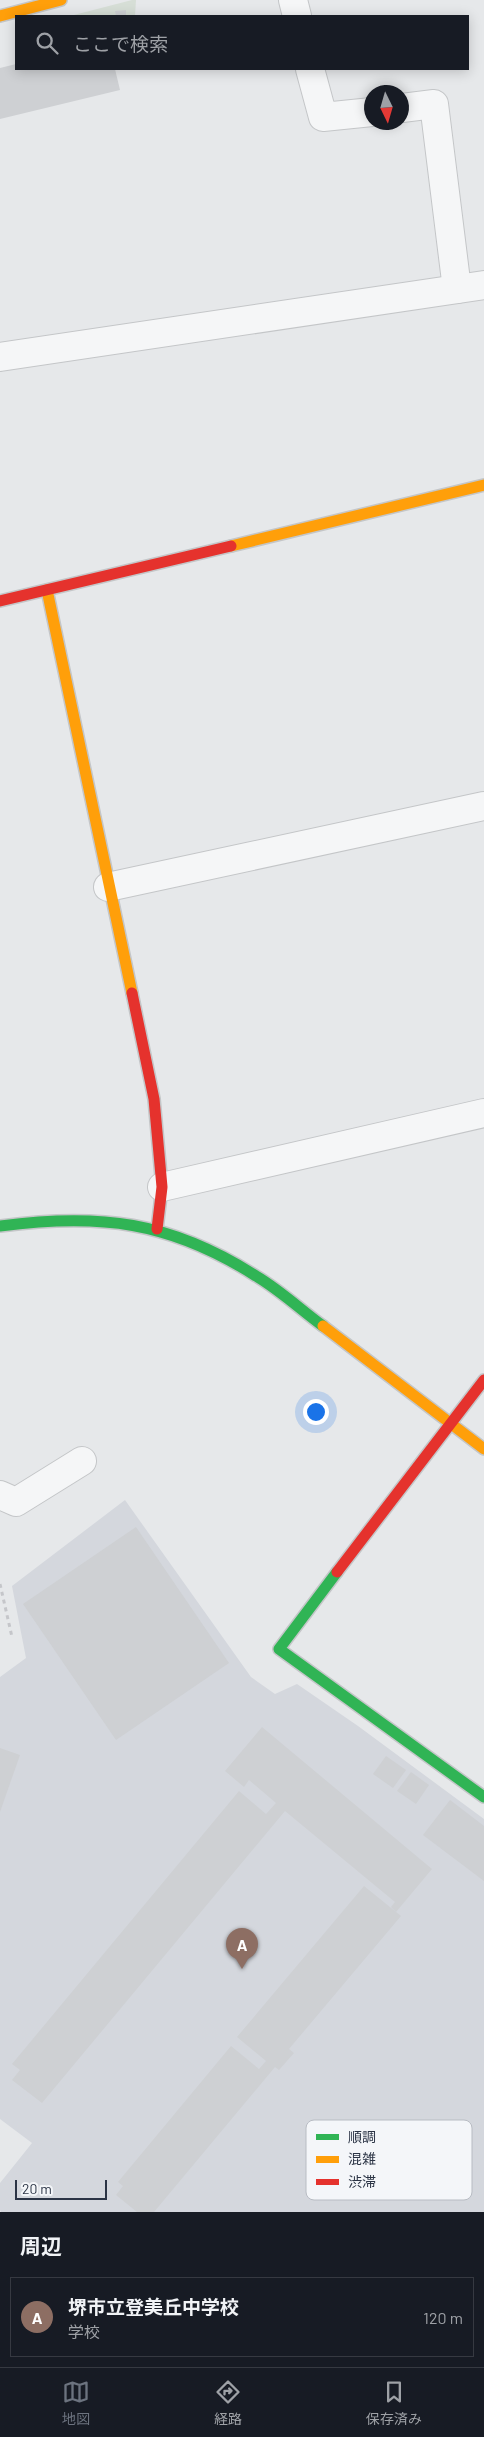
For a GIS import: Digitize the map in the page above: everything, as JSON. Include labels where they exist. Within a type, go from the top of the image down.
[{"type":"street","points":[[0,16],[60,0]]},
{"type":"street","points":[[293,0],[297,15]]},
{"type":"street","points":[[310,70],[323,118],[364,113]]},
{"type":"street","points":[[409,107],[434,104],[457,290]]},
{"type":"street","points":[[0,357],[484,286]]},
{"type":"street","points":[[0,601],[484,485]]},
{"type":"street","points":[[47,590],[154,1099],[162,1187],[157,1229]]},
{"type":"street","points":[[108,887],[484,806]]},
{"type":"street","points":[[162,1187],[484,1113]]},
{"type":"street","points":[[0,1226],[95,1220],[157,1229],[224,1257],[257,1276],[484,1448]]},
{"type":"street","points":[[484,1380],[450,1422],[279,1649],[484,1797]]},
{"type":"street","points":[[0,1495],[16,1502],[82,1461]]},
{"type":"path","points":[[0,1584],[12,1637]]},
{"type":"shaded area","points":[[132,0],[136,0],[135,15],[74,15]]},
{"type":"shaded area","points":[[125,1500],[251,1677],[275,1694],[297,1684],[358,1726],[484,1819],[484,2212],[1,2212],[0,2183],[32,2143],[0,2119],[0,1677],[26,1658],[12,1586]]},
{"type":"building","points":[[126,10],[126,15],[116,15],[115,11]]},
{"type":"building","points":[[15,64],[15,70],[115,70],[120,90],[0,119],[0,68]]},
{"type":"building","points":[[136,1527],[229,1663],[116,1740],[23,1604]]},
{"type":"building","points":[[262,1727],[432,1869],[396,1912],[391,1907],[395,1902],[285,1811],[42,2103],[12,2080],[20,2070],[12,2064],[239,1791],[266,1814],[276,1803],[249,1780],[244,1787],[225,1771]]},
{"type":"building","points":[[0,1748],[20,1755],[0,1812]]},
{"type":"building","points":[[386,1756],[406,1770],[393,1788],[373,1774]]},
{"type":"building","points":[[411,1772],[429,1785],[416,1804],[397,1791]]},
{"type":"building","points":[[450,1800],[484,1826],[484,1881],[423,1835]]},
{"type":"building","points":[[364,1886],[401,1916],[289,2049],[294,2053],[279,2070],[275,2067],[154,2212],[137,2212],[116,2195],[123,2186],[118,2182],[231,2046],[259,2069],[266,2061],[237,2037]]},
{"type":"traffic: fast","points":[[0,1226],[36,1222],[102,1222],[133,1226],[163,1233],[194,1243],[256,1276],[323,1326]]},
{"type":"traffic: fast","points":[[337,1572],[279,1649],[484,1797]]},
{"type":"traffic: slow","points":[[0,16],[61,0]]},
{"type":"traffic: slow","points":[[231,546],[484,485]]},
{"type":"traffic: slow","points":[[47,590],[132,993]]},
{"type":"traffic: slow","points":[[323,1326],[484,1449]]},
{"type":"traffic: jam","points":[[0,601],[231,546]]},
{"type":"traffic: jam","points":[[132,993],[154,1099],[162,1187],[157,1229]]},
{"type":"traffic: jam","points":[[337,1572],[484,1380]]},
{"type":"place","name":"堺市立登美丘中学校","points":[[242,1969]]}]
